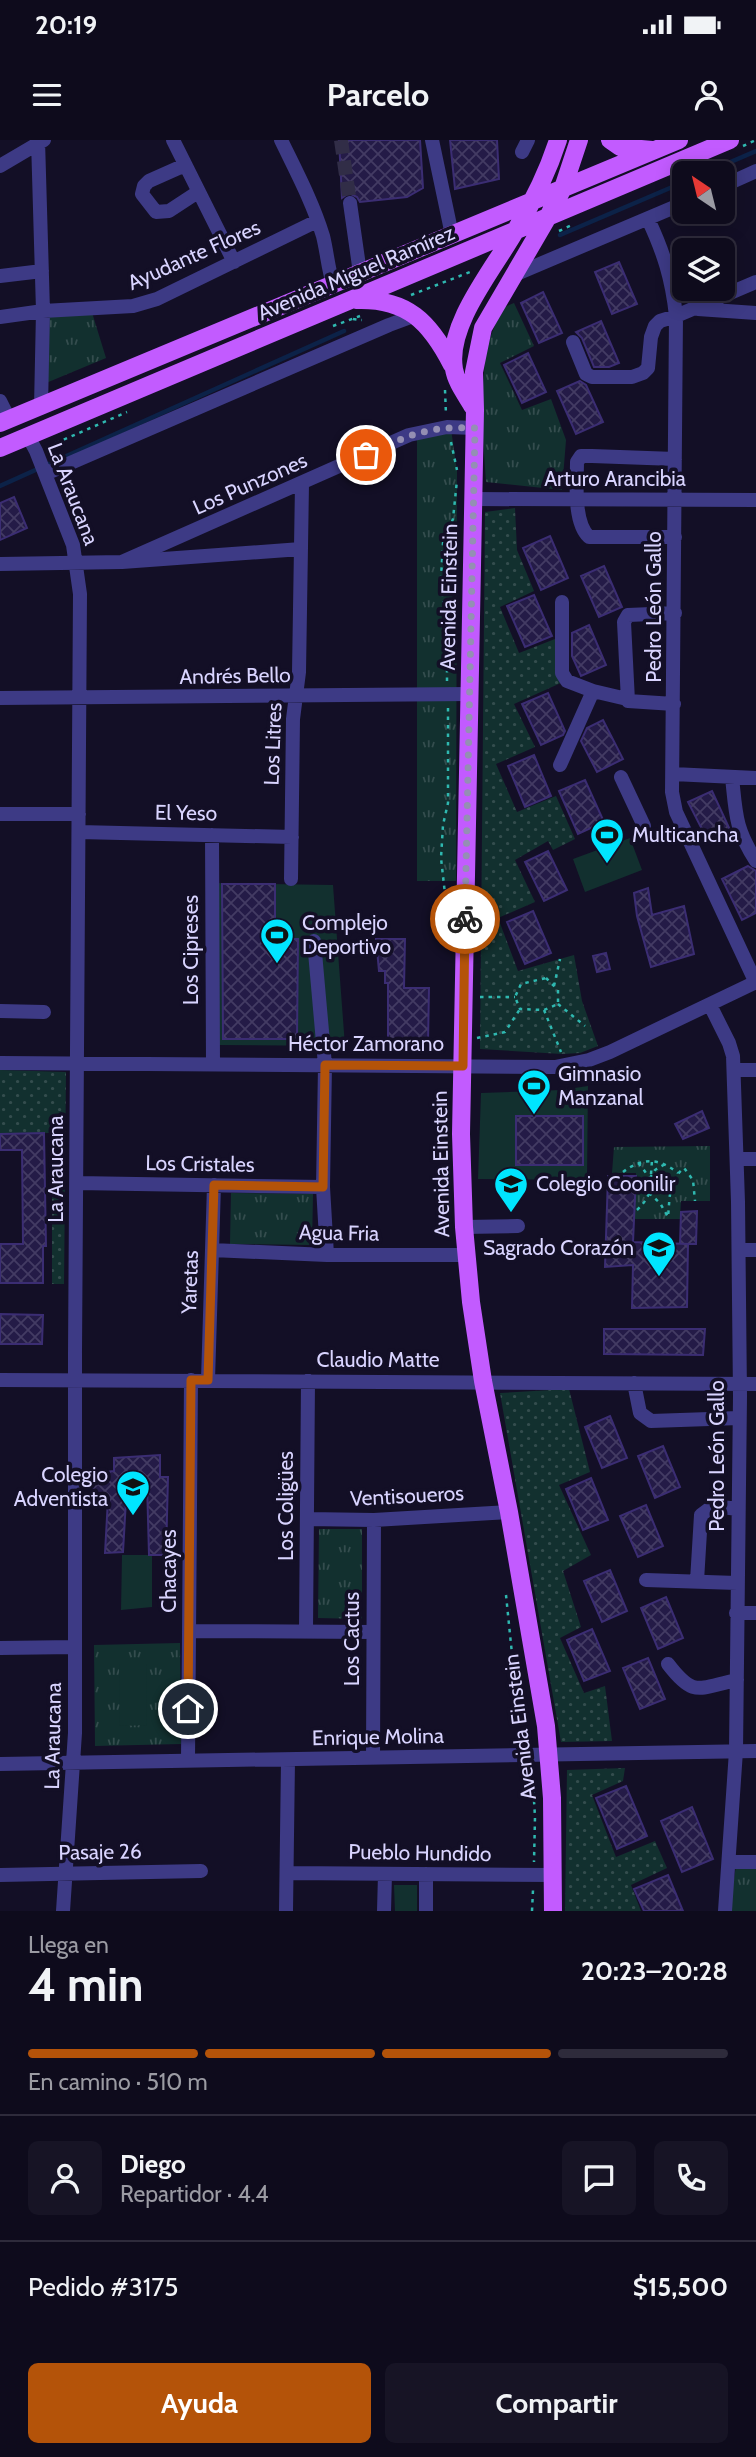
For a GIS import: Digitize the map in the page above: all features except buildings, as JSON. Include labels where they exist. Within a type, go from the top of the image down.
[{"type":"main road","points":[[454,368],[454,348],[460,323],[532,203],[551,163],[558,140]]},
{"type":"main road","name":"Avenida Einstein","points":[[553,1911],[550,1756],[542,1696],[483,1381],[465,1255],[463,1041],[474,372],[480,337],[563,188],[579,140]]},
{"type":"main road","points":[[610,140],[620,147],[667,144]]},
{"type":"main road","name":"Avenida Miguel Ramírez","points":[[0,448],[730,140]]},
{"type":"main road","name":"Avenida Miguel Ramírez","points":[[4,421],[532,203],[667,144]]},
{"type":"main road","points":[[349,301],[373,299],[401,306],[416,315]]},
{"type":"main road","name":"Avenida Einstein","points":[[416,315],[442,345],[475,410]]},
{"type":"street","points":[[173,140],[234,262]]},
{"type":"street","points":[[281,140],[317,221],[333,284]]},
{"type":"street","points":[[432,140],[452,235]]},
{"type":"street","points":[[0,166],[40,141]]},
{"type":"street","points":[[40,141],[43,311],[41,407]]},
{"type":"street","points":[[185,165],[149,181],[142,194],[156,212],[163,212],[198,192]]},
{"type":"street","points":[[735,181],[756,171]]},
{"type":"street","points":[[350,203],[360,273]]},
{"type":"street","points":[[514,275],[672,208]]},
{"type":"street","name":"Pedro León Gallo","points":[[648,219],[663,250],[672,281],[676,316],[672,792],[676,811],[756,983]]},
{"type":"street","name":"Ayudante Flores","points":[[0,317],[43,311],[133,306],[157,299],[317,221]]},
{"type":"street","points":[[0,276],[42,271]]},
{"type":"street","points":[[573,342],[586,374],[592,377],[632,377],[648,368],[651,337],[660,321],[756,282]]},
{"type":"street","points":[[694,309],[756,313]]},
{"type":"street","points":[[45,474],[416,315]]},
{"type":"street","points":[[0,401],[4,421]]},
{"type":"street","name":"Los Punzones","points":[[122,562],[409,435],[447,427],[475,428]]},
{"type":"street","name":"La Araucana","points":[[28,436],[70,536],[77,564],[80,594],[75,1763],[63,1911]]},
{"type":"street","points":[[674,537],[589,537],[582,528],[577,499],[577,462],[581,456],[675,459]]},
{"type":"street","name":"Los Litres","points":[[291,879],[293,719],[299,672],[302,484]]},
{"type":"street","name":"Arturo Arancibia","points":[[473,499],[756,500]]},
{"type":"street","points":[[0,564],[122,562],[301,549]]},
{"type":"street","points":[[562,603],[562,673],[566,681],[631,702],[674,704]]},
{"type":"street","points":[[627,699],[625,618],[628,615],[675,613]]},
{"type":"street","points":[[560,765],[593,691]]},
{"type":"street","name":"Andrés Bello","points":[[0,698],[470,694]]},
{"type":"street","points":[[673,774],[756,778]]},
{"type":"street","points":[[732,776],[737,825],[756,862]]},
{"type":"street","points":[[621,777],[644,826]]},
{"type":"street","points":[[0,814],[79,814]]},
{"type":"street","name":"El Yeso","points":[[79,832],[292,837]]},
{"type":"street","name":"Los Cipreses","points":[[212,835],[212,1065]]},
{"type":"street","points":[[314,941],[325,1065],[323,1187],[327,1255]]},
{"type":"street","name":"Héctor Zamorano","points":[[0,1063],[555,1067],[571,1065],[610,1052],[756,983]]},
{"type":"street","name":"Pedro León Gallo","points":[[710,1006],[729,1043],[734,1070],[739,1250],[736,1751],[725,1911]]},
{"type":"street","points":[[0,1011],[44,1012]]},
{"type":"street","points":[[734,1070],[756,1070]]},
{"type":"street","points":[[737,1159],[756,1159]]},
{"type":"street","name":"Los Cristales","points":[[77,1183],[323,1187]]},
{"type":"street","name":"Yaretas","points":[[208,1380],[214,1185]]},
{"type":"street","points":[[464,1227],[518,1226]]},
{"type":"street","name":"Agua Fria","points":[[212,1250],[327,1255],[465,1255]]},
{"type":"street","points":[[739,1250],[756,1250]]},
{"type":"street","name":"Claudio Matte","points":[[0,1380],[756,1384]]},
{"type":"street","name":"Chacayes","points":[[188,1761],[191,1380]]},
{"type":"street","name":"Los Coligües","points":[[306,1632],[308,1381]]},
{"type":"street","points":[[634,1383],[640,1413],[651,1421],[739,1418]]},
{"type":"street","points":[[697,1581],[701,1515],[713,1506],[738,1508]]},
{"type":"street","name":"Ventisoueros","points":[[307,1520],[374,1520],[509,1512]]},
{"type":"street","name":"Los Cactus","points":[[373,1758],[374,1520]]},
{"type":"street","points":[[646,1580],[737,1583]]},
{"type":"street","points":[[736,1613],[756,1613]]},
{"type":"street","points":[[189,1631],[373,1632]]},
{"type":"street","points":[[0,1648],[75,1647]]},
{"type":"street","points":[[668,1664],[688,1686],[696,1688],[737,1680]]},
{"type":"street","name":"Enrique Molina","points":[[0,1764],[756,1751]]},
{"type":"street","points":[[286,1911],[288,1760]]},
{"type":"street","points":[[730,1862],[756,1862]]},
{"type":"street","name":"Pasaje 26","points":[[0,1875],[201,1871]]},
{"type":"street","name":"Pueblo Hundido","points":[[287,1873],[554,1875]]},
{"type":"street","points":[[384,1911],[385,1874]]},
{"type":"street","points":[[426,1874],[426,1911]]},
{"type":"path","points":[[554,986],[560,959]]},
{"type":"path","points":[[520,1009],[515,997],[521,985],[546,978],[558,990],[558,1004]]},
{"type":"path","points":[[464,996],[515,997]]},
{"type":"path","points":[[520,1009],[544,1010],[558,1004]]},
{"type":"path","points":[[558,1004],[585,1026]]},
{"type":"path","points":[[463,1041],[505,1032],[520,1009]]},
{"type":"path","points":[[544,1010],[562,1054],[571,1065]]},
{"type":"path","points":[[637,1210],[649,1193],[652,1160]]},
{"type":"path","points":[[623,1172],[638,1162],[652,1160],[665,1164],[678,1173]]},
{"type":"path","points":[[638,1162],[650,1178]]},
{"type":"path","points":[[650,1178],[654,1170],[665,1164]]},
{"type":"path","points":[[649,1193],[660,1203],[668,1217],[670,1187],[684,1168],[690,1174],[695,1201]]},
{"type":"green space","points":[[514,303],[534,346],[500,363],[522,410],[551,399],[566,440],[562,490],[486,482],[481,410],[486,348],[502,308]]},
{"type":"green space","points":[[49,305],[90,306],[106,358],[46,383]]},
{"type":"green space","points":[[451,429],[457,471],[456,881],[417,881],[417,436]]},
{"type":"green space","points":[[515,508],[517,550],[534,591],[500,607],[519,653],[555,639],[572,678],[514,704],[535,747],[496,764],[517,812],[556,796],[575,839],[553,850],[548,841],[515,860],[535,902],[498,918],[518,971],[574,955],[582,1001],[598,1046],[580,1053],[480,1049],[485,512]]},
{"type":"green space","name":"Multicancha","points":[[630,838],[642,870],[585,892],[573,859]]},
{"type":"green space","name":"Complejo Deportivo","points":[[215,883],[333,885],[345,1046],[216,1045]]},
{"type":"green space","points":[[0,1070],[66,1072],[64,1284],[52,1284],[52,1133],[0,1133]]},
{"type":"green space","name":"Gimnasio Manzanal","points":[[588,1086],[587,1180],[478,1179],[481,1093],[561,1090]]},
{"type":"green space","points":[[710,1146],[710,1201],[681,1201],[680,1219],[634,1219],[636,1173],[612,1173],[614,1147]]},
{"type":"green space","points":[[231,1193],[313,1194],[312,1245],[230,1244]]},
{"type":"green space","points":[[569,1389],[590,1472],[559,1485],[591,1555],[563,1571],[581,1627],[560,1638],[584,1693],[605,1686],[612,1741],[561,1742],[500,1393]]},
{"type":"green space","points":[[319,1529],[362,1529],[362,1619],[318,1618]]},
{"type":"green space","points":[[122,1555],[152,1555],[152,1607],[121,1610]]},
{"type":"green space","points":[[180,1643],[181,1744],[95,1746],[94,1645]]},
{"type":"green space","points":[[119,1664],[146,1664],[147,1725],[120,1726]]},
{"type":"green space","points":[[625,1768],[623,1781],[592,1795],[616,1857],[655,1841],[667,1868],[631,1885],[641,1911],[565,1911],[567,1770]]},
{"type":"green space","points":[[736,1866],[756,1866],[756,1911],[729,1911]]},
{"type":"green space","points":[[394,1885],[417,1885],[417,1911],[395,1911]]},
{"type":"waterway","points":[[733,161],[756,151]]},
{"type":"waterway","points":[[560,235],[672,187]]},
{"type":"waterway","points":[[0,486],[344,331]]},
{"type":"tunnel","points":[[341,140],[350,203]]},
{"type":"way so far","points":[[366,455],[429,429],[475,428],[465,919]]},
{"type":"place","name":"Multicancha","points":[[607,865]]},
{"type":"place","name":"Complejo Deportivo","points":[[277,965]]},
{"type":"place","name":"Gimnasio Manzanal","points":[[534,1116]]},
{"type":"place","name":"Colegio Coonilir","points":[[511,1214]]},
{"type":"place","name":"Sagrado Corazón","points":[[659,1278]]},
{"type":"place","name":"Colegio Adventista","points":[[133,1517]]},
{"type":"route","points":[[188,1709],[191,1380],[208,1380],[214,1185],[323,1187],[325,1065],[463,1066],[465,919]]}]
